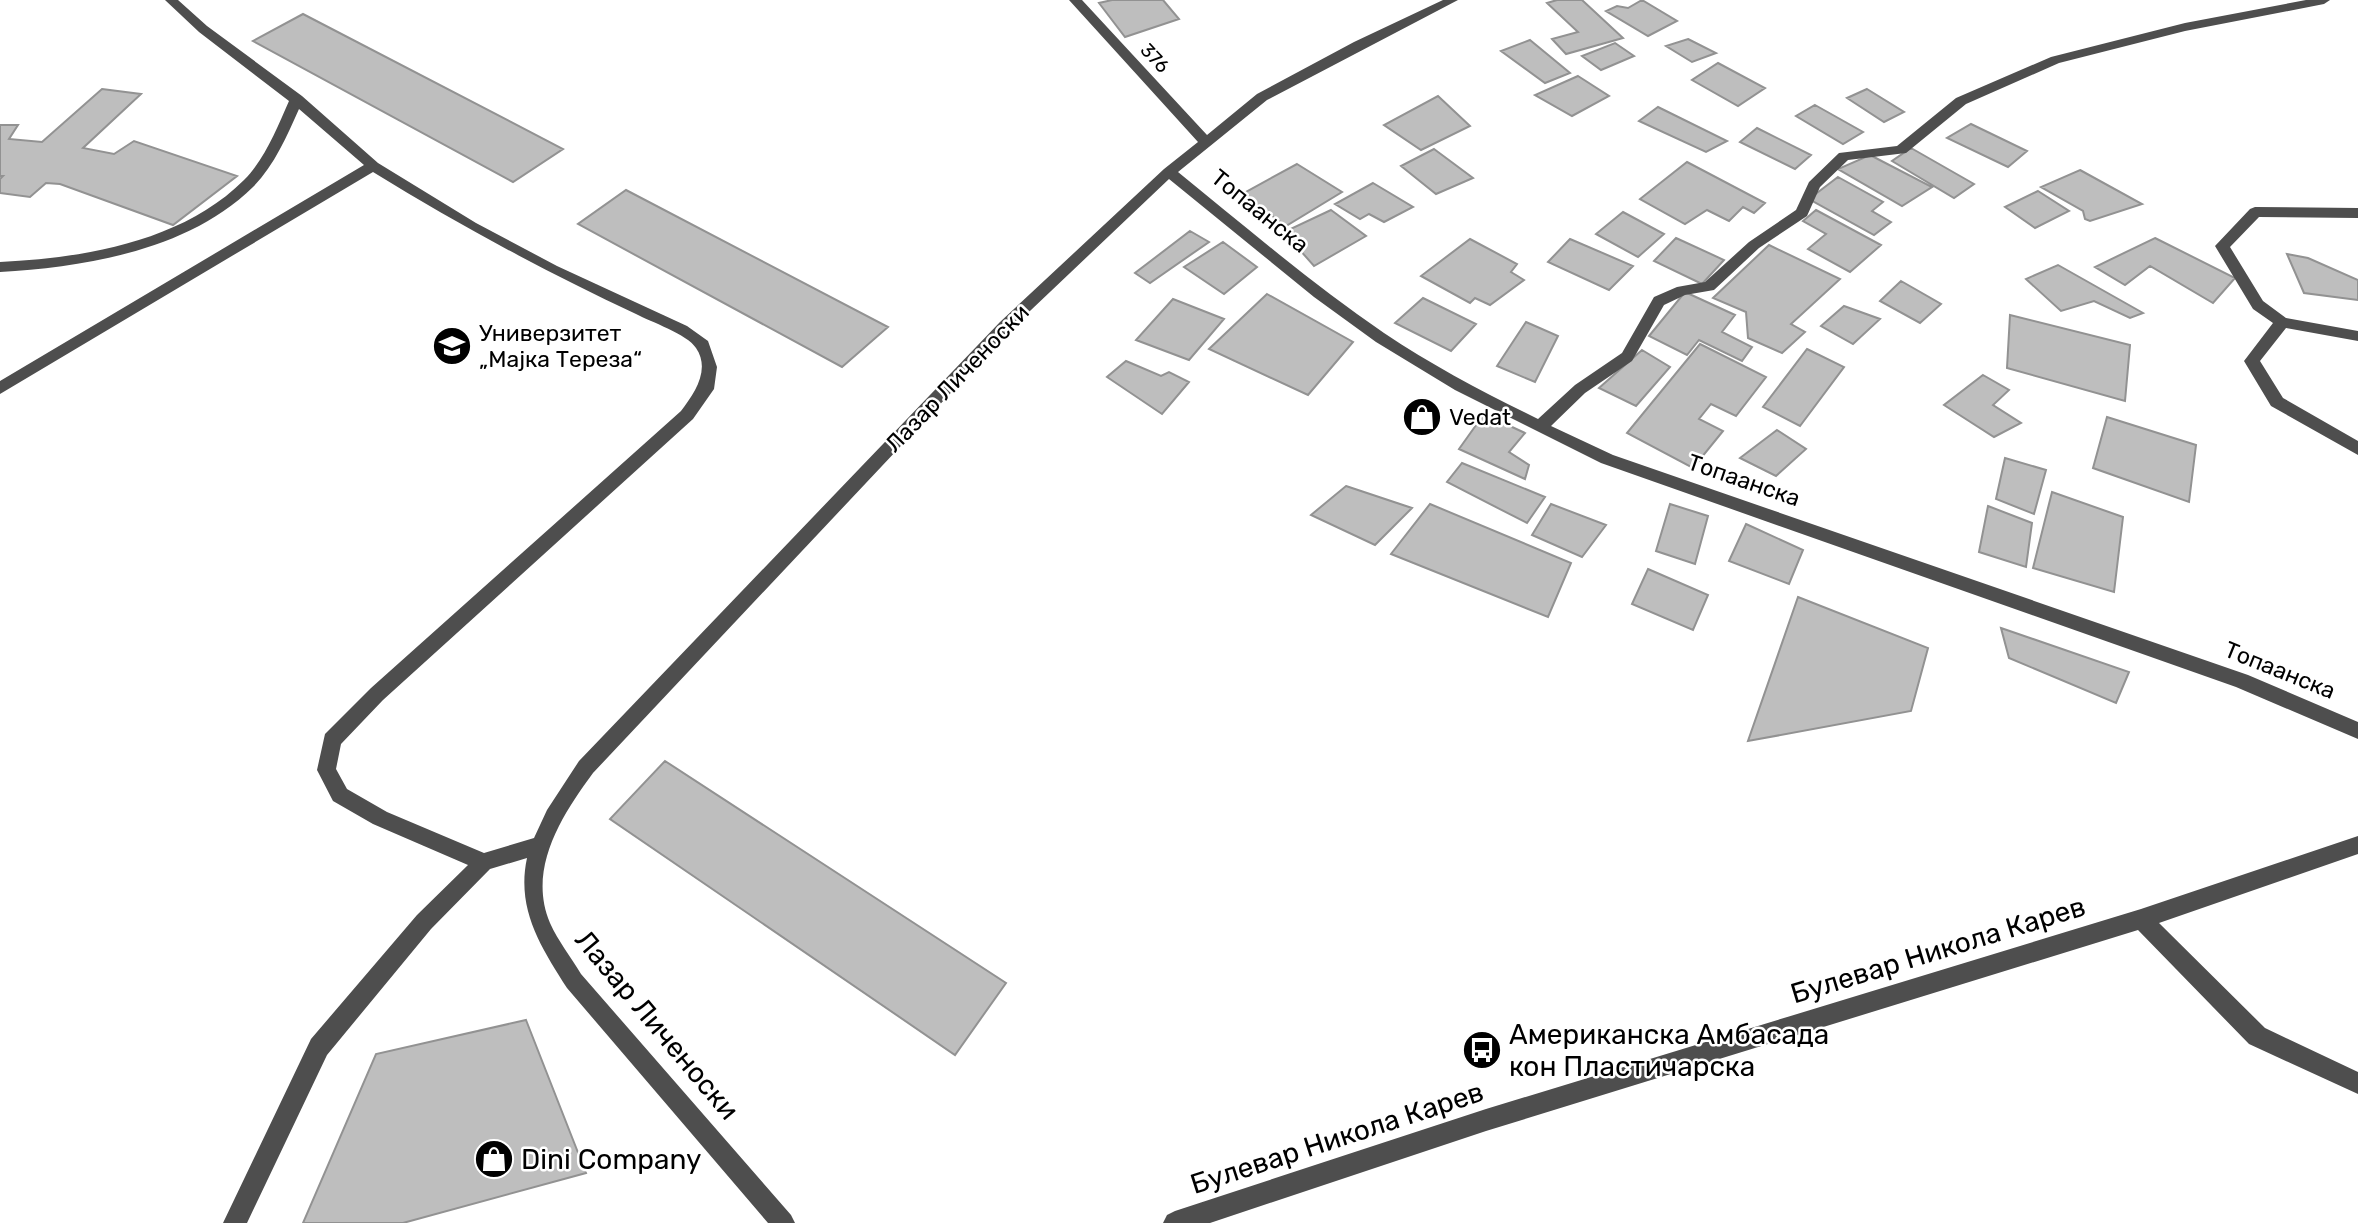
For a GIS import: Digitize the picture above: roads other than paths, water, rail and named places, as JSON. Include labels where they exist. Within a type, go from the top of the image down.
[{"type":"street","points":[[171,0],[203,29],[297,99],[373,166],[432,204],[506,244],[682,330],[703,345],[709,367],[706,389],[687,415],[377,694],[332,740],[326,770],[340,795],[380,818],[484,862]]},
{"type":"street","name":"376","points":[[1076,0],[1206,142]]},
{"type":"street","name":"Лазар Личеноски","points":[[783,1223],[574,981],[552,947],[534,897],[540,845],[564,796],[586,766],[1005,326],[1169,172],[1262,97],[1358,45],[1452,0]]},
{"type":"street","points":[[1540,427],[1580,389],[1627,357],[1659,301],[1682,291],[1709,286],[1754,245],[1802,213],[1814,185],[1844,156],[1901,150],[1961,102],[2054,60],[2185,27],[2324,0]]},
{"type":"street","points":[[0,267],[51,265],[85,257],[171,232],[203,218],[229,200],[256,174],[284,128],[297,99]]},
{"type":"street","points":[[0,388],[373,166]]},
{"type":"street","name":"Топаанска","points":[[1169,172],[1325,297],[1413,359],[1540,427],[1607,459],[2242,681],[2358,731]]},
{"type":"street","points":[[2358,213],[2255,212],[2222,246],[2258,305],[2282,322],[2358,336]]},
{"type":"street","points":[[2282,322],[2252,361],[2277,402],[2358,449]]},
{"type":"street","points":[[235,1223],[319,1047],[424,922],[484,862],[540,845]]},
{"type":"street","name":"Булевар Никола Карев","points":[[1175,1223],[1486,1120],[2141,919],[2358,845]]},
{"type":"street","points":[[2141,919],[2257,1036],[2358,1083]]},
{"type":"place","name":"Универзитет „Мајка Тереза“","points":[[452,346]]},
{"type":"place","name":"Vedat","points":[[1422,417]]},
{"type":"place","name":"Американска Амбасада кон Пластичарска","points":[[1482,1050]]},
{"type":"place","name":"Dini Company","points":[[494,1159]]}]
